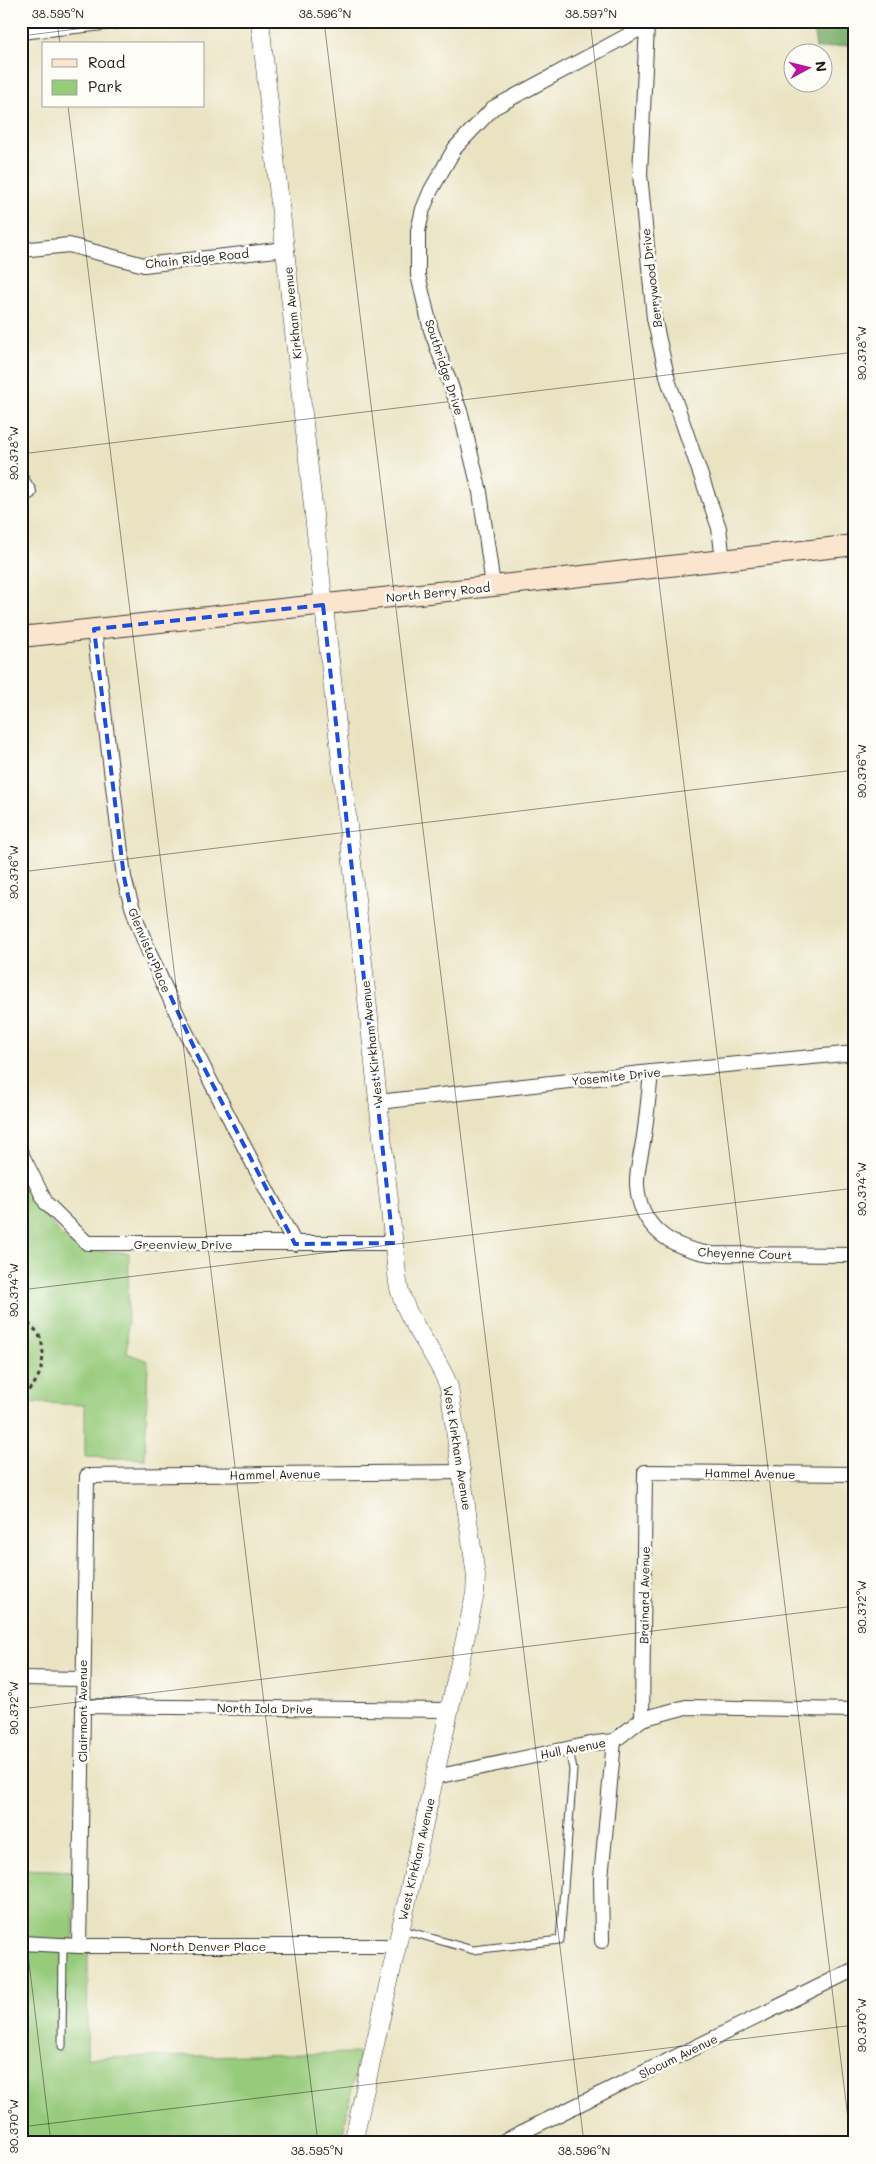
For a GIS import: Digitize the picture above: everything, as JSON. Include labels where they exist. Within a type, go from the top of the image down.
[{"type":"main road","name":"North Berry Road","points":[[21,637],[855,545]]},
{"type":"street","points":[[21,32],[121,21]]},
{"type":"street","name":"Kirkham Avenue","points":[[260,21],[323,605]]},
{"type":"street","name":"Berrywood Drive","points":[[650,22],[640,174],[654,318],[668,380],[719,528],[723,560]]},
{"type":"street","name":"Southridge Drive","points":[[493,586],[480,492],[461,414],[431,330],[418,275],[418,231],[423,210],[431,190],[455,148],[493,108],[650,22]]},
{"type":"street","name":"Chain Ridge Road","points":[[21,250],[69,245],[144,265],[286,249]]},
{"type":"street","points":[[21,479],[29,492]]},
{"type":"street","name":"West Kirkham Avenue","points":[[323,605],[393,1243],[401,1299],[438,1360],[450,1387],[476,1576],[475,1594],[448,1710],[436,1777],[395,1946],[353,2143]]},
{"type":"street","name":"Glenvista Place","points":[[94,629],[124,877],[131,910],[144,943],[198,1056],[295,1244]]},
{"type":"street","name":"Yosemite Drive","points":[[378,1102],[651,1072],[855,1053]]},
{"type":"street","name":"Cheyenne Court","points":[[651,1072],[637,1184],[641,1205],[650,1223],[667,1239],[689,1250],[711,1254],[855,1255]]},
{"type":"street","name":"Greenview Drive","points":[[21,1153],[46,1203],[87,1244],[393,1243]]},
{"type":"street","name":"Hammel Avenue","points":[[87,1476],[463,1472]]},
{"type":"street","name":"Hammel Avenue","points":[[645,1472],[855,1474]]},
{"type":"street","name":"Brainard Avenue","points":[[642,1719],[645,1472]]},
{"type":"street","name":"Clairmont Avenue","points":[[79,1946],[82,1679],[87,1476]]},
{"type":"street","points":[[21,1678],[82,1679]]},
{"type":"street","name":"North Iola Drive","points":[[83,1706],[448,1710]]},
{"type":"street","name":"Hull Avenue","points":[[436,1777],[569,1748],[614,1741],[642,1719],[686,1706],[855,1710]]},
{"type":"street","points":[[602,1941],[601,1878],[614,1741]]},
{"type":"street","name":"North Denver Place","points":[[21,1942],[79,1946],[395,1946]]},
{"type":"street","name":"Slocum Avenue","points":[[500,2143],[855,1970]]},
{"type":"lane","points":[[400,1928],[473,1950],[560,1940],[573,1770],[569,1748]]},
{"type":"lane","points":[[62,2046],[64,1945]]},
{"type":"path","points":[[21,1319],[38,1335],[43,1354],[38,1379],[32,1388],[21,1394]]},
{"type":"highlighted area","points":[[323,605],[393,1243],[295,1244],[198,1056],[131,910],[124,877],[94,629]]},
{"type":"green space","points":[[813,21],[855,21],[855,44],[834,47],[834,42],[815,42]]},
{"type":"green space","points":[[21,1164],[45,1213],[61,1235],[83,1249],[129,1253],[127,1353],[148,1361],[145,1459],[85,1457],[85,1405],[21,1402]]},
{"type":"green space","points":[[21,1869],[75,1871],[73,1953],[88,1953],[87,2058],[359,2053],[341,2143],[21,2143]]}]
